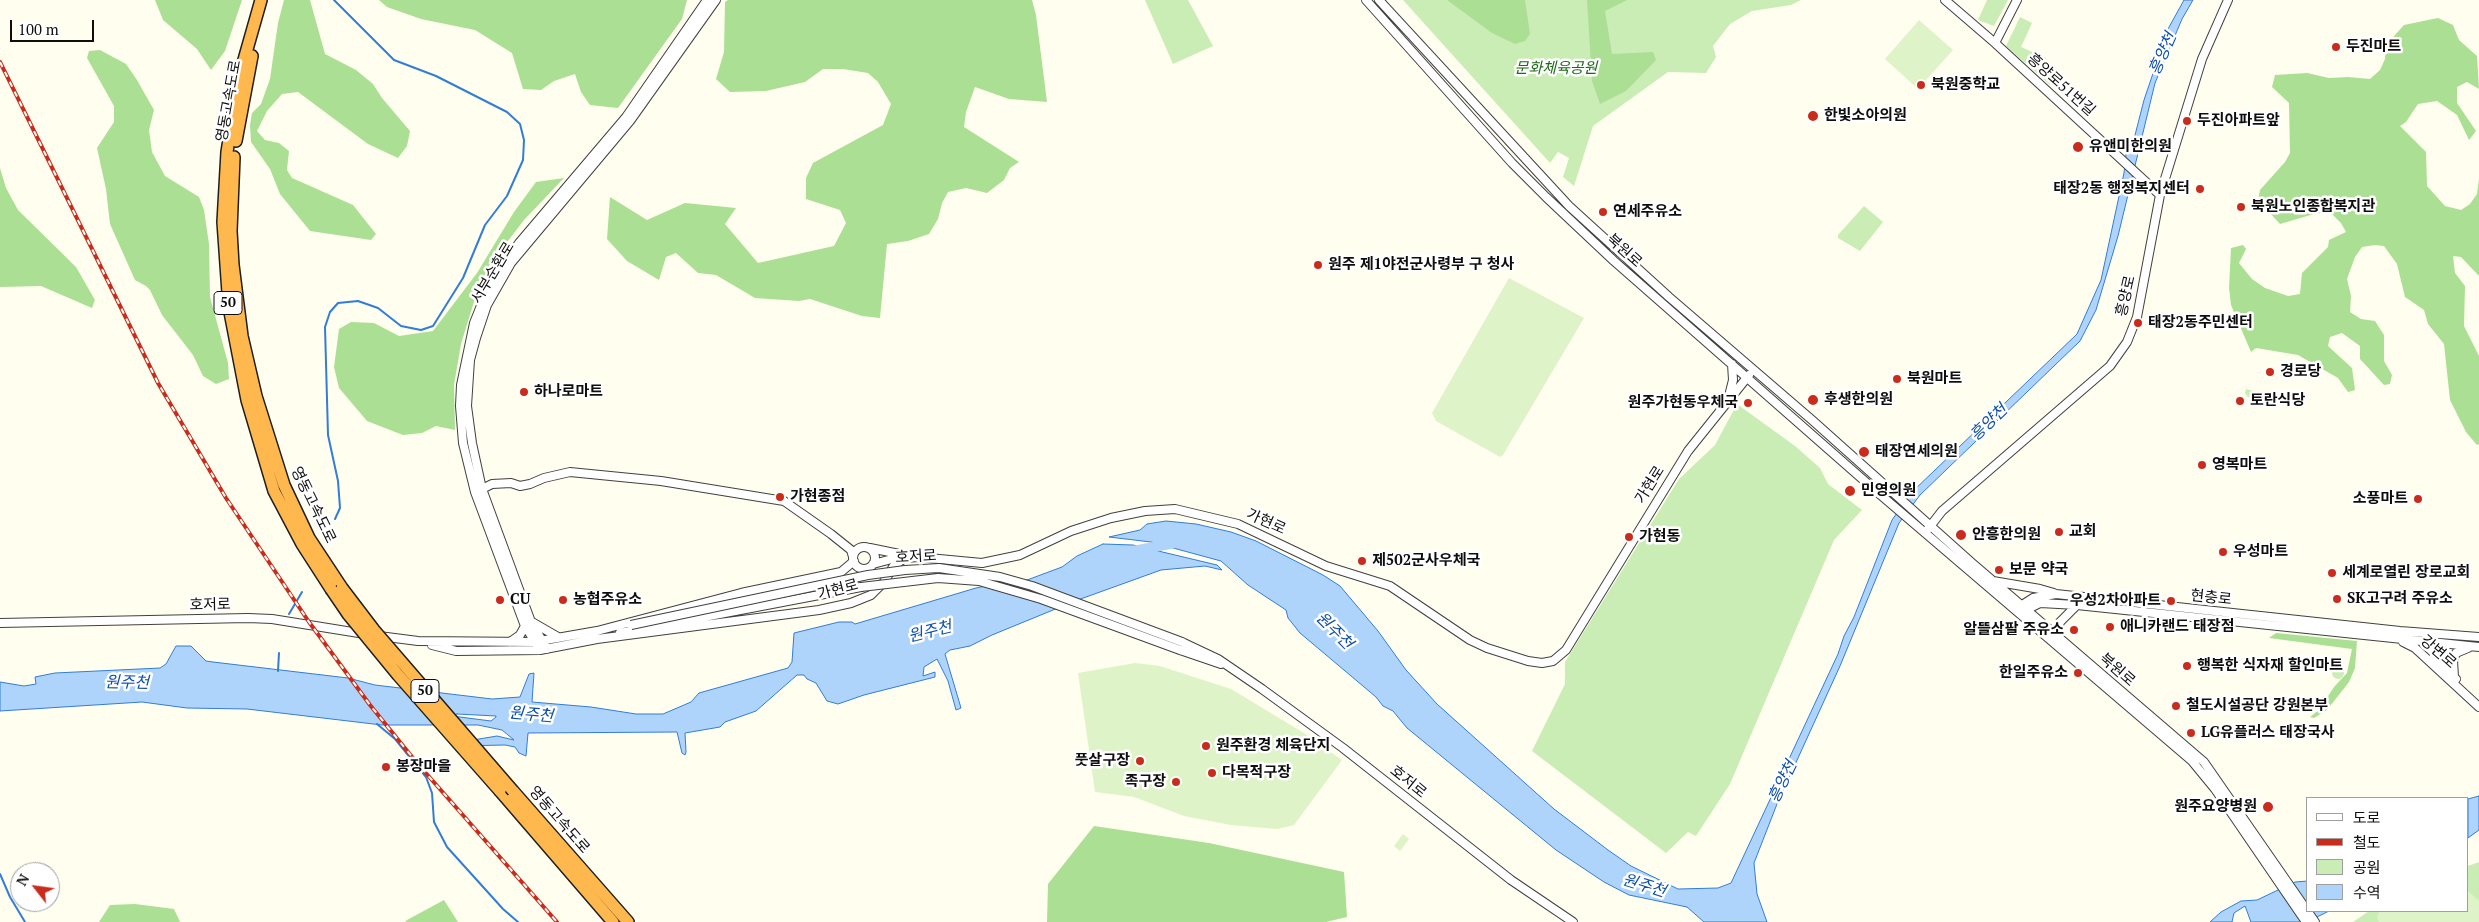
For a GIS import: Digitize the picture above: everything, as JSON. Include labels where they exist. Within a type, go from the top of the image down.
[{"type":"highway","name":"영동고속도로","points":[[261,0],[238,81],[227,152],[223,222],[229,307],[247,400],[274,491],[302,544],[337,588],[628,922]]},
{"type":"highway","name":"영동고속도로","points":[[269,0],[254,48],[236,143],[231,231],[242,336],[256,396],[284,485],[309,538],[337,588],[348,614],[398,675],[613,922]]},
{"type":"street","name":"서부순환로","points":[[543,649],[528,624],[463,443],[460,406],[461,385],[474,323],[488,288],[535,222],[626,117],[707,0]]},
{"type":"street","name":"서부순환로","points":[[479,490],[467,406],[470,360],[487,305],[525,246],[630,122],[716,0]]},
{"type":"street","name":"북원로","points":[[1366,0],[1546,197],[1663,304],[1923,531],[2061,640],[2204,762],[2266,859]]},
{"type":"street","name":"북원로","points":[[1379,0],[1552,188],[1669,297],[1892,490],[2198,768],[2266,859]]},
{"type":"street","name":"흥양로51번길","points":[[1945,0],[1995,43],[2160,195]]},
{"type":"street","points":[[1995,43],[2017,0]]},
{"type":"street","name":"흥양로","points":[[1923,531],[1942,511],[2110,366],[2127,342],[2137,317],[2160,195],[2202,59],[2228,0]]},
{"type":"street","points":[[1546,197],[1552,188]]},
{"type":"street","points":[[1663,304],[1669,297]]},
{"type":"street","points":[[1727,402],[1733,380],[1732,364]]},
{"type":"street","name":"가현로","points":[[627,629],[819,610],[851,602],[871,594],[884,582],[893,567],[903,559],[918,557],[982,563],[1020,555],[1071,531],[1111,518],[1145,511],[1183,510],[1238,524],[1326,566],[1376,580],[1390,586],[1470,640],[1487,648],[1542,663],[1553,661],[1566,650],[1688,451],[1754,370]]},
{"type":"street","points":[[479,490],[492,484],[511,483],[520,486],[570,472],[661,481],[784,501],[831,534],[850,550],[858,566],[864,569],[873,564],[892,559],[903,559]]},
{"type":"street","points":[[831,534],[866,548],[918,557]]},
{"type":"street","points":[[627,629],[742,594],[841,572],[854,559],[856,550],[866,548]]},
{"type":"street","points":[[866,548],[875,558],[873,564]]},
{"type":"street","name":"호저로","points":[[418,641],[509,642],[597,635],[868,575],[905,570],[940,568],[1000,577],[1032,586],[1225,665],[1262,689],[1343,748],[1511,880],[1573,922]]},
{"type":"street","name":"호저로","points":[[0,623],[272,619],[418,641],[456,651],[543,649],[627,629],[861,587],[938,578],[979,581],[1032,596],[1181,646]]},
{"type":"street","points":[[1993,581],[2023,585],[2056,594]]},
{"type":"street","name":"현충로","points":[[2021,609],[2033,598],[2056,594],[2200,620],[2403,636],[2479,637]]},
{"type":"street","name":"현충로","points":[[2021,609],[2040,603],[2200,610],[2403,636],[2479,648]]},
{"type":"street","points":[[2061,640],[2058,627],[2077,605]]},
{"type":"street","points":[[2200,610],[2200,620]]},
{"type":"street","points":[[509,642],[520,635],[528,624],[558,637]]},
{"type":"street","name":"강변로","points":[[2403,636],[2479,700]]},
{"type":"street","name":"강변로","points":[[2416,646],[2479,708]]},
{"type":"street","points":[[2454,677],[2453,660],[2456,653],[2462,649],[2479,648]]},
{"type":"street","points":[[2266,859],[2306,922]]},
{"type":"street","points":[[2266,859],[2306,910]]},
{"type":"street","points":[[2307,912],[2315,922]]},
{"type":"green space","points":[[155,0],[242,0],[225,51],[211,70],[197,49],[163,20]]},
{"type":"green space","points":[[284,0],[310,0],[325,54],[356,70],[373,84],[382,98],[410,131],[407,146],[398,158],[368,144],[298,92],[282,94],[267,111],[257,131],[265,140],[279,143],[289,151],[287,170],[292,178],[353,205],[376,234],[371,240],[310,231],[280,194],[270,169],[251,142],[250,125],[252,113],[261,104],[270,79],[278,23]]},
{"type":"green space","points":[[379,0],[687,0],[682,19],[618,108],[590,105],[581,92],[575,74],[554,81],[541,90],[523,89],[512,53],[475,30],[421,19],[387,7]]},
{"type":"green space","points":[[728,0],[1032,0],[1036,15],[1047,102],[1009,99],[975,87],[966,112],[964,127],[1019,162],[1010,168],[1004,180],[987,193],[966,188],[948,192],[942,203],[938,219],[929,234],[908,241],[887,244],[880,318],[862,316],[810,299],[799,301],[755,298],[716,275],[698,273],[676,253],[666,257],[659,280],[627,261],[607,239],[610,197],[647,220],[685,203],[736,208],[725,224],[758,263],[834,246],[846,223],[840,210],[806,199],[806,178],[813,163],[883,125],[891,104],[878,82],[868,73],[843,69],[823,69],[805,82],[766,91],[730,92],[716,79],[724,52],[725,2]]},
{"type":"green space","points":[[1145,0],[1188,0],[1213,46],[1173,64]]},
{"type":"green space","name":"문화체육공원","points":[[1403,0],[1801,0],[1791,5],[1752,11],[1730,24],[1713,46],[1716,57],[1706,73],[1668,72],[1593,126],[1574,186],[1563,177],[1569,158],[1558,152],[1550,163]]},
{"type":"green space","points":[[1447,0],[1525,0],[1530,34],[1525,41],[1515,44],[1492,33]]},
{"type":"green space","points":[[1587,0],[1627,0],[1605,11],[1612,54],[1653,52],[1656,60],[1626,91],[1600,104],[1592,81]]},
{"type":"green space","points":[[1987,0],[2008,0],[1994,26],[1978,20]]},
{"type":"green space","points":[[2020,17],[2032,23],[2021,47],[2046,58],[2043,64],[2059,74],[2050,85],[2006,46]]},
{"type":"green space","points":[[2438,18],[2453,25],[2459,40],[2477,56],[2479,89],[2467,82],[2457,87],[2457,103],[2476,131],[2469,140],[2457,115],[2437,101],[2418,104],[2406,122],[2400,126],[2426,152],[2427,186],[2445,206],[2461,210],[2470,204],[2477,194],[2479,179],[2479,276],[2461,257],[2453,256],[2455,273],[2465,286],[2464,326],[2479,356],[2479,444],[2477,445],[2466,432],[2450,400],[2444,344],[2428,324],[2424,310],[2405,297],[2397,264],[2384,246],[2362,247],[2355,257],[2347,279],[2351,296],[2350,312],[2361,319],[2375,321],[2384,335],[2384,361],[2392,375],[2390,384],[2384,385],[2360,359],[2360,346],[2342,333],[2330,337],[2328,346],[2352,368],[2355,390],[2348,392],[2338,378],[2298,355],[2256,348],[2251,352],[2231,305],[2229,288],[2231,248],[2243,245],[2246,249],[2239,263],[2252,279],[2265,288],[2288,296],[2300,294],[2302,273],[2328,247],[2329,240],[2346,232],[2341,223],[2330,212],[2314,214],[2280,224],[2258,200],[2260,190],[2285,162],[2290,153],[2289,103],[2272,87],[2275,75],[2307,73],[2329,78],[2370,79],[2380,70],[2385,59],[2386,45],[2404,25]]},
{"type":"green space","points":[[1919,20],[1953,50],[1918,89],[1885,59]]},
{"type":"green space","points":[[100,50],[126,64],[137,80],[154,110],[149,130],[152,152],[165,176],[199,197],[204,210],[209,244],[210,297],[228,363],[229,379],[216,384],[203,376],[193,355],[162,315],[150,290],[135,280],[110,224],[106,189],[97,148],[114,122],[114,106],[87,58],[89,51]]},
{"type":"green space","points":[[0,168],[6,188],[18,210],[76,267],[95,300],[92,308],[41,286],[0,287]]},
{"type":"green space","points":[[564,178],[524,220],[488,267],[477,292],[461,344],[454,385],[455,430],[436,426],[422,433],[403,435],[367,421],[339,388],[334,367],[339,329],[351,322],[374,323],[399,336],[433,331],[477,273],[514,212],[536,182]]},
{"type":"green space","points":[[1864,206],[1883,222],[1860,251],[1838,238],[1838,235]]},
{"type":"green space","points":[[1509,278],[1584,318],[1503,455],[1500,457],[1436,421],[1432,413]]},
{"type":"green space","points":[[2246,389],[2268,395],[2268,399],[2266,401],[2248,397],[2245,393]]},
{"type":"green space","points":[[1737,404],[1795,446],[1820,468],[1828,484],[1862,510],[1834,540],[1730,784],[1696,836],[1688,832],[1666,853],[1532,751],[1565,684],[1565,662],[1679,479],[1715,445]]},
{"type":"green space","points":[[2276,633],[2357,641],[2355,668],[2349,682],[2327,710],[2314,718],[2310,717],[2319,710],[2334,687],[2347,673],[2352,649],[2269,638]]},
{"type":"green space","name":"원주환경 체육단지","points":[[1135,663],[1160,666],[1231,689],[1304,733],[1342,760],[1294,825],[1277,829],[1231,825],[1184,816],[1134,797],[1095,792],[1078,673]]},
{"type":"green space","points":[[2336,667],[2340,667],[2344,673],[2340,679],[2336,679],[2332,675],[2332,671]]},
{"type":"green space","points":[[1094,826],[1209,843],[1344,872],[1347,917],[1326,922],[1047,922],[1048,884]]},
{"type":"green space","points":[[1403,834],[1409,839],[1400,851],[1394,846]]},
{"type":"green space","points":[[2479,862],[2479,922],[2353,922],[2368,912],[2469,912],[2469,866]]},
{"type":"green space","points":[[2469,892],[2479,901],[2479,922],[2379,922],[2377,918],[2379,912],[2469,912]]},
{"type":"green space","points":[[444,900],[458,922],[405,922],[407,920]]},
{"type":"green space","points":[[135,904],[174,909],[180,922],[99,922],[110,905]]},
{"type":"water","name":"흥양천","points":[[2184,0],[2193,0],[2182,19],[2155,83],[2118,236],[2096,310],[2080,341],[1920,495],[1899,523],[1840,666],[1777,804],[1754,863],[1757,894],[1767,922],[1704,922],[1687,907],[1629,895],[1604,882],[1556,850],[1407,728],[1393,711],[1383,706],[1376,697],[1300,633],[1288,618],[1286,610],[1248,585],[1221,561],[1151,542],[1109,537],[1140,530],[1147,524],[1166,521],[1196,524],[1231,532],[1256,541],[1323,575],[1340,586],[1378,631],[1406,670],[1437,704],[1554,809],[1608,850],[1631,866],[1678,889],[1718,888],[1731,883],[1838,654],[1892,520],[1911,493],[2077,334],[2101,280],[2124,173],[2126,154],[2134,139],[2144,100],[2168,29]]},
{"type":"water","points":[[1103,544],[1133,545],[1217,565],[1222,570],[1205,566],[1161,570],[1075,601],[970,646],[950,650],[945,654],[961,708],[956,710],[948,681],[937,659],[924,667],[923,676],[935,672],[935,677],[864,695],[838,704],[827,701],[816,683],[807,679],[804,675],[797,675],[756,711],[725,722],[720,727],[685,733],[685,755],[682,753],[677,732],[528,733],[526,756],[519,753],[515,747],[505,745],[458,746],[473,740],[497,736],[514,740],[502,730],[478,725],[382,725],[247,709],[187,708],[142,702],[0,711],[0,682],[24,686],[36,684],[35,677],[55,673],[160,668],[166,664],[176,646],[191,646],[206,661],[348,678],[375,685],[492,699],[520,697],[529,674],[534,673],[532,702],[591,707],[636,714],[663,714],[691,702],[699,693],[788,668],[792,662],[794,633],[839,622],[852,622],[855,624],[976,588],[1008,581],[1012,584],[1027,580],[1062,567],[1077,556]],"holes":[[[457,714],[496,716],[491,721],[452,716]]]},
{"type":"water","points":[[2479,796],[2479,830],[2469,837],[2469,799]]},
{"type":"water","points":[[2306,881],[2306,912],[2327,912],[2307,922],[2251,922],[2245,906],[2234,913],[2232,922],[2210,922],[2221,912],[2241,901],[2257,900],[2295,882]]},
{"type":"waterway","points":[[334,0],[394,60],[436,76],[507,112],[520,124],[524,140],[523,160],[507,196],[485,225],[463,278],[433,326],[421,330],[401,326],[378,308],[358,301],[338,303],[330,312],[325,327],[328,435],[338,481],[340,508],[335,519]]},
{"type":"waterway","name":"원주천","points":[[1133,551],[1175,543]]},
{"type":"waterway","points":[[289,614],[302,592]]},
{"type":"waterway","points":[[278,671],[279,653]]},
{"type":"waterway","points":[[377,724],[395,739],[426,777],[432,793],[434,822],[447,847],[503,909],[518,922]]},
{"type":"waterway","points":[[0,874],[10,897],[25,922]]},
{"type":"railway","points":[[0,62],[158,383],[226,498],[309,622],[370,705],[417,763],[557,922]]},
{"type":"place","name":"두진마트","points":[[2336,47]]},
{"type":"place","name":"북원중학교","points":[[1921,85]]},
{"type":"place","name":"한빛소아의원","points":[[1813,116]]},
{"type":"place","name":"두진아파트앞","points":[[2187,121]]},
{"type":"place","name":"유앤미한의원","points":[[2078,147]]},
{"type":"place","name":"태장2동 행정복지센터","points":[[2200,189]]},
{"type":"place","name":"북원노인종합복지관","points":[[2241,207]]},
{"type":"place","name":"연세주유소","points":[[1603,212]]},
{"type":"place","name":"원주 제1야전군사령부 구 청사","points":[[1318,265]]},
{"type":"place","name":"태장2동주민센터","points":[[2138,323]]},
{"type":"place","name":"경로당","points":[[2270,372]]},
{"type":"place","name":"북원마트","points":[[1897,379]]},
{"type":"place","name":"하나로마트","points":[[524,392]]},
{"type":"place","name":"후생한의원","points":[[1813,400]]},
{"type":"place","name":"토란식당","points":[[2240,401]]},
{"type":"place","name":"원주가현동우체국","points":[[1748,403]]},
{"type":"place","name":"태장연세의원","points":[[1864,452]]},
{"type":"place","name":"영복마트","points":[[2202,465]]},
{"type":"place","name":"민영의원","points":[[1850,491]]},
{"type":"place","name":"가현종점","points":[[780,497]]},
{"type":"place","name":"소풍마트","points":[[2418,499]]},
{"type":"place","name":"교회","points":[[2059,532]]},
{"type":"place","name":"안흥한의원","points":[[1961,535]]},
{"type":"place","name":"가현동","points":[[1629,537]]},
{"type":"place","name":"우성마트","points":[[2223,552]]},
{"type":"place","name":"제502군사우체국","points":[[1362,561]]},
{"type":"place","name":"보문 약국","points":[[1999,570]]},
{"type":"place","name":"세계로열린 장로교회","points":[[2332,573]]},
{"type":"place","name":"SK고구려 주유소","points":[[2337,599]]},
{"type":"place","name":"CU","points":[[500,600]]},
{"type":"place","name":"농협주유소","points":[[563,600]]},
{"type":"place","name":"우성2차아파트","points":[[2171,601]]},
{"type":"place","name":"애니카랜드 태장점","points":[[2110,627]]},
{"type":"place","name":"알뜰삼팔 주유소","points":[[2074,630]]},
{"type":"place","name":"행복한 식자재 할인마트","points":[[2187,666]]},
{"type":"place","name":"한일주유소","points":[[2078,673]]},
{"type":"place","name":"철도시설공단 강원본부","points":[[2176,706]]},
{"type":"place","name":"LG유플러스 태장국사","points":[[2191,733]]},
{"type":"place","name":"원주환경 체육단지","points":[[1206,746]]},
{"type":"place","name":"풋살구장","points":[[1140,761]]},
{"type":"place","name":"봉장마을","points":[[386,767]]},
{"type":"place","name":"다목적구장","points":[[1212,773]]},
{"type":"place","name":"족구장","points":[[1176,782]]},
{"type":"place","name":"원주요양병원","points":[[2268,807]]}]
